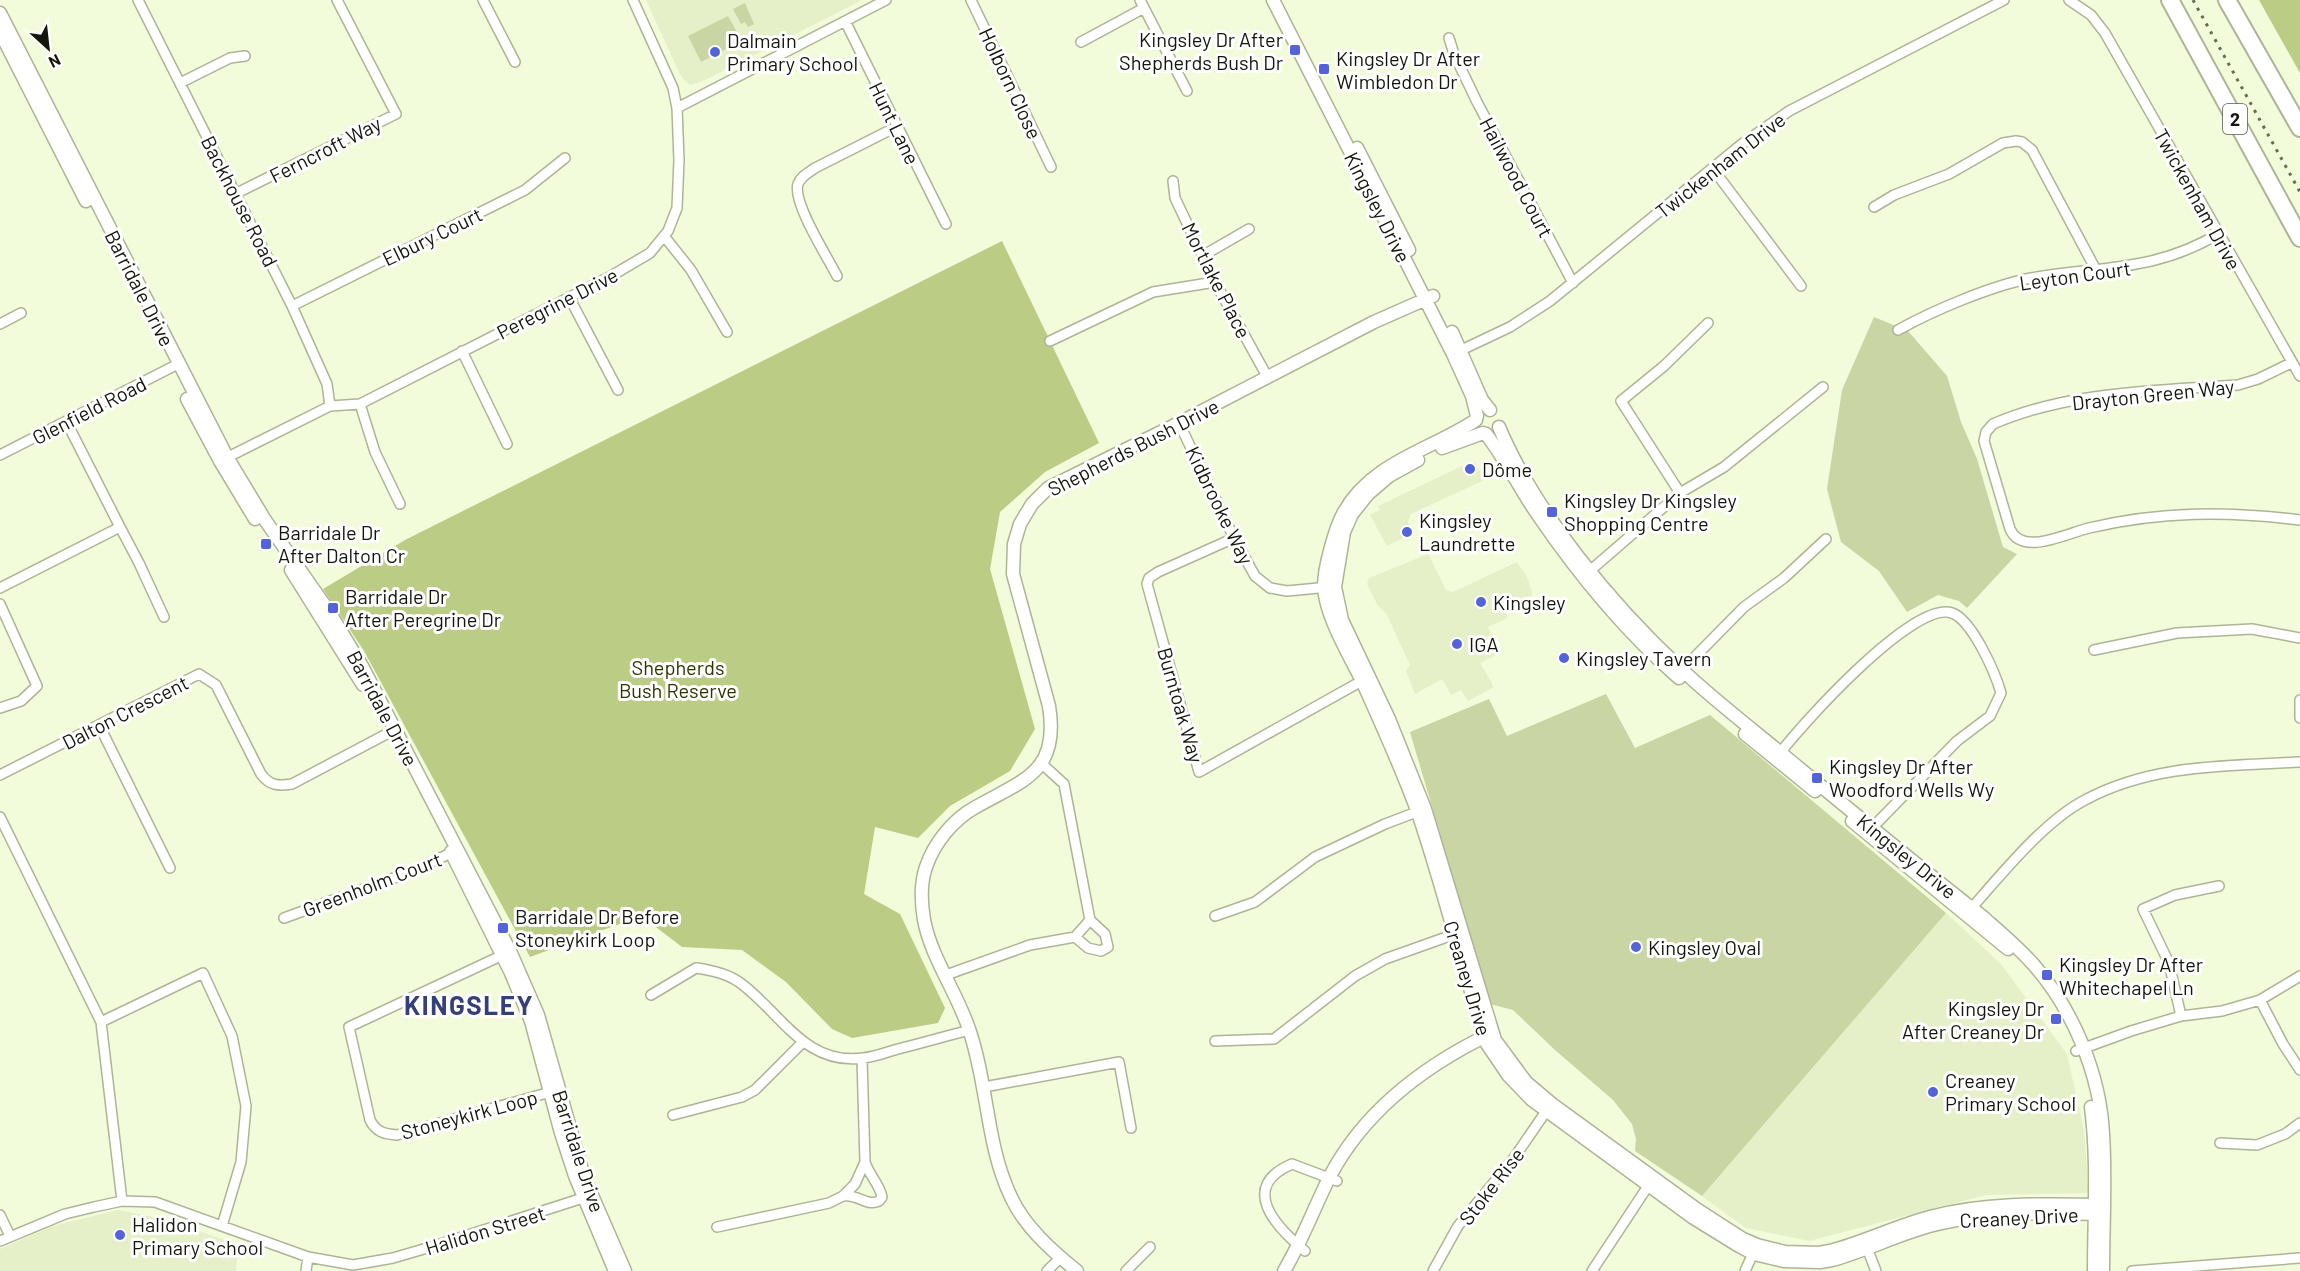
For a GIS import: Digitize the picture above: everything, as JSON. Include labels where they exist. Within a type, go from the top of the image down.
[{"type":"highway","name":"2","points":[[2170,0],[2300,238]]},
{"type":"highway","points":[[2227,0],[2300,128]]},
{"type":"street","name":"Backhouse Road","points":[[138,0],[292,306],[327,384],[330,406]]},
{"type":"street","name":"Ferncroft Way","points":[[237,193],[396,114],[337,0]]},
{"type":"street","points":[[483,0],[515,62]]},
{"type":"street","name":"Peregrine Drive","points":[[223,459],[330,406],[360,404],[611,276],[650,252],[664,236],[677,208],[679,160],[677,108],[673,88],[633,0]]},
{"type":"street","points":[[677,108],[886,0]]},
{"type":"street","name":"Holborn Close","points":[[971,0],[1051,166]]},
{"type":"street","name":"Kingsley Drive","points":[[1273,0],[1428,295]]},
{"type":"street","name":"Kingsley Drive","points":[[1282,0],[1428,295],[1482,400],[1490,410]]},
{"type":"street","name":"Twickenham Drive","points":[[1457,352],[1533,314],[1742,144],[1796,106],[2004,0]]},
{"type":"street","name":"Twickenham Drive","points":[[2068,0],[2086,10],[2101,26],[2291,363],[2300,375]]},
{"type":"street","points":[[1081,42],[1142,4],[1186,91]]},
{"type":"street","name":"Barridale Drive","points":[[0,13],[9,50]]},
{"type":"street","name":"Hunt Lane","points":[[845,21],[946,224]]},
{"type":"street","name":"Barridale Drive","points":[[0,32],[223,459],[328,610],[362,666],[538,1016],[555,1091],[575,1149],[587,1197],[615,1271]]},
{"type":"street","name":"Hailwood Court","points":[[1449,38],[1454,54],[1477,102],[1573,283]]},
{"type":"street","points":[[180,83],[230,58],[245,56]]},
{"type":"street","points":[[837,276],[801,207],[797,187],[802,176],[815,168],[896,127]]},
{"type":"street","points":[[1874,207],[1894,195],[1949,174],[2003,143],[2022,142],[2032,150],[2096,270]]},
{"type":"street","name":"Elbury Court","points":[[292,306],[525,190],[565,158]]},
{"type":"street","points":[[1713,169],[1801,286]]},
{"type":"street","name":"Mortlake Place","points":[[1173,181],[1175,198],[1215,282],[1268,378]]},
{"type":"street","points":[[1204,255],[1249,229]]},
{"type":"street","name":"Leyton Court","points":[[1898,330],[1923,316],[2021,281],[2142,265],[2163,260],[2218,234]]},
{"type":"street","points":[[664,236],[691,270],[727,332]]},
{"type":"street","points":[[1050,341],[1154,292],[1215,282]]},
{"type":"street","name":"Shepherds Bush Drive","points":[[1077,1271],[1060,1258],[1028,1223],[1012,1200],[1000,1174],[984,1087],[970,1030],[924,923],[921,898],[922,881],[931,856],[948,830],[973,808],[1023,782],[1041,763],[1051,737],[1049,706],[1013,574],[1014,544],[1020,524],[1032,504],[1048,488],[1268,378],[1374,322],[1383,314],[1428,295]]},
{"type":"street","points":[[569,297],[618,390]]},
{"type":"street","points":[[0,324],[21,313]]},
{"type":"street","points":[[1680,494],[1621,401],[1664,366],[1708,322]]},
{"type":"street","points":[[462,351],[507,444]]},
{"type":"street","name":"Kingsley Drive","points":[[1457,352],[1477,418]]},
{"type":"street","name":"Drayton Green Way","points":[[2291,363],[2258,379],[2238,385],[2113,395],[2065,403],[1993,424],[1986,432],[1984,441],[2010,529],[2015,538],[2022,542],[2034,543],[2089,528],[2145,517],[2184,513],[2251,514],[2300,520]]},
{"type":"street","name":"Glenfield Road","points":[[0,455],[175,366]]},
{"type":"street","points":[[1587,574],[1680,494],[1724,467],[1823,387]]},
{"type":"street","points":[[360,404],[375,452],[400,504]]},
{"type":"street","points":[[1490,410],[1499,416],[1499,427],[1494,433],[1484,434],[1477,428],[1477,418],[1483,411],[1490,410]]},
{"type":"street","name":"Creaney Drive","points":[[1477,418],[1449,436],[1384,468],[1362,488],[1345,510],[1335,530],[1330,587],[1334,623],[1365,679],[1421,810],[1490,1038],[1519,1088],[1651,1181],[1717,1234],[1784,1261],[1820,1262],[1865,1244],[1958,1220],[1986,1216],[2098,1210]]},
{"type":"street","points":[[66,421],[164,617]]},
{"type":"street","name":"Kidbrooke Way","points":[[1179,423],[1234,538],[1255,576],[1270,588],[1287,591],[1330,587]]},
{"type":"street","name":"Kingsley Drive","points":[[1499,427],[1506,445],[1587,574]]},
{"type":"street","name":"Kingsley Drive","points":[[1484,434],[1505,460],[1538,514],[1638,639],[1969,912],[2033,976],[2080,1050],[2095,1133],[2103,1271]]},
{"type":"street","name":"Creaney Drive","points":[[1330,587],[1344,532],[1352,514],[1368,494],[1400,469],[1454,442],[1484,434]]},
{"type":"street","points":[[0,588],[120,527]]},
{"type":"street","name":"Burntoak Way","points":[[1234,538],[1158,572],[1149,578],[1147,584],[1199,772],[1365,679]]},
{"type":"street","points":[[1679,673],[1744,606],[1784,578],[1827,539]]},
{"type":"street","points":[[0,604],[37,686],[21,701],[0,708]]},
{"type":"street","points":[[1778,756],[1824,701],[1904,630],[1937,613],[1947,611],[1960,617],[1979,641],[1997,678],[2001,693],[1990,716],[1957,741],[1870,831]]},
{"type":"street","points":[[2094,650],[2177,633],[2252,629],[2300,638]]},
{"type":"street","name":"Dalton Crescent","points":[[0,775],[200,674],[216,685],[267,782],[281,786],[292,784],[393,731]]},
{"type":"street","points":[[2300,702],[2300,718]]},
{"type":"street","points":[[99,725],[170,868]]},
{"type":"street","points":[[1969,912],[2041,832],[2084,800],[2134,779],[2177,770],[2300,762]]},
{"type":"street","points":[[1041,763],[1064,784],[1090,920],[1105,933],[1108,947],[1101,951],[1088,948],[1075,937]]},
{"type":"street","points":[[1215,916],[1255,902],[1315,857],[1421,810]]},
{"type":"street","points":[[0,817],[101,1022],[122,1202]]},
{"type":"street","name":"Greenholm Court","points":[[284,918],[412,871],[455,851]]},
{"type":"street","points":[[2181,1016],[2169,963],[2143,909],[2175,895],[2219,886]]},
{"type":"street","points":[[946,975],[1030,945],[1075,937],[1090,920]]},
{"type":"street","points":[[1215,1041],[1274,1040],[1355,976],[1385,959],[1459,932]]},
{"type":"street","name":"Stoneykirk Loop","points":[[506,953],[349,1027],[370,1120],[374,1128],[380,1132],[397,1135],[555,1091]]},
{"type":"street","points":[[651,994],[696,968],[720,972],[738,981],[764,1002],[802,1042],[817,1052],[834,1057],[862,1059],[970,1030]]},
{"type":"street","points":[[101,1022],[203,973],[232,1036],[246,1106],[241,1162],[222,1226]]},
{"type":"street","points":[[2080,1050],[2181,1016],[2222,1011],[2260,1000],[2300,976]]},
{"type":"street","points":[[2260,1000],[2283,1044],[2300,1070]]},
{"type":"street","points":[[1293,1271],[1333,1179],[1364,1138],[1404,1097],[1427,1079],[1490,1038]]},
{"type":"street","points":[[673,1115],[742,1097],[754,1090],[802,1042]]},
{"type":"street","points":[[717,1227],[829,1203],[843,1196],[850,1195],[869,1203],[879,1201],[882,1197],[881,1192],[867,1171],[865,1162],[862,1059]]},
{"type":"street","points":[[984,1087],[1119,1062],[1131,1128]]},
{"type":"street","name":"Stoke Rise","points":[[1433,1271],[1458,1226],[1514,1158],[1549,1107]]},
{"type":"street","points":[[2220,1143],[2258,1145],[2285,1134],[2300,1123]]},
{"type":"street","points":[[843,1196],[855,1184],[865,1162]]},
{"type":"street","points":[[1302,1248],[1272,1219],[1267,1206],[1266,1189],[1270,1178],[1292,1164],[1333,1179]]},
{"type":"street","points":[[1592,1271],[1651,1181]]},
{"type":"street","name":"Barridale Drive","points":[[587,1197],[625,1271]]},
{"type":"street","name":"Halidon Street","points":[[0,1241],[65,1214],[122,1202],[155,1202],[308,1257],[353,1265],[393,1258],[587,1197]]},
{"type":"street","name":"Kingsley Drive","points":[[2094,1271],[2098,1210]]},
{"type":"street","points":[[0,1215],[10,1236]]},
{"type":"street","points":[[1865,1244],[1876,1271]]},
{"type":"street","points":[[1126,1271],[1150,1247]]},
{"type":"street","points":[[1284,1271],[1302,1248]]},
{"type":"street","points":[[1745,1271],[1755,1249]]},
{"type":"street","points":[[306,1271],[308,1257]]},
{"type":"street","points":[[1047,1271],[1060,1258]]},
{"type":"street","points":[[2132,1271],[2300,1258]]},
{"type":"shaded area","name":"Dalmain Primary School","points":[[646,0],[862,0],[703,81],[690,85],[683,79],[677,68]]},
{"type":"shaded area","points":[[745,3],[754,24],[748,27],[745,22],[741,24],[733,9]]},
{"type":"shaded area","points":[[728,16],[742,41],[701,62],[688,36]]},
{"type":"shaded area","points":[[1874,317],[1908,331],[1947,376],[1961,422],[1977,459],[2003,547],[2017,554],[1967,608],[1959,601],[1938,595],[1907,612],[1879,571],[1841,542],[1827,489],[1842,390]]},
{"type":"shaded area","points":[[1475,462],[1484,480],[1411,514],[1408,522],[1413,533],[1387,546],[1370,515],[1380,510],[1378,506]]},
{"type":"shaded area","points":[[1428,554],[1446,590],[1453,592],[1517,562],[1527,577],[1533,595],[1504,609],[1508,618],[1488,627],[1500,653],[1480,663],[1494,687],[1468,701],[1461,690],[1451,695],[1442,679],[1415,694],[1406,671],[1410,665],[1386,613],[1378,606],[1367,584],[1369,578]]},
{"type":"shaded area","points":[[1606,694],[1635,748],[1710,715],[1946,913],[1702,1196],[1635,1151],[1636,1139],[1632,1124],[1613,1100],[1513,1010],[1490,1004],[1410,732],[1489,699],[1507,736]]},
{"type":"shaded area","name":"Creaney Primary School","points":[[1946,913],[2001,964],[2067,1054],[2084,1131],[2089,1193],[1986,1195],[1809,1241],[1746,1228],[1702,1196]]},
{"type":"shaded area","name":"Halidon Primary School","points":[[118,1210],[172,1221],[238,1245],[236,1271],[0,1271],[0,1249],[52,1226]]},
{"type":"green space","points":[[2259,0],[2300,0],[2300,73]]},
{"type":"green space","name":"Shepherds Bush Reserve","points":[[1002,241],[1099,443],[1045,472],[1000,512],[990,569],[1035,729],[1010,771],[950,806],[918,838],[875,827],[864,894],[900,914],[945,1008],[938,1023],[852,1038],[832,1029],[786,982],[742,950],[682,947],[652,924],[625,922],[530,957],[364,651],[323,589],[405,540]]},
{"type":"railway","points":[[2193,0],[2300,192]]},
{"type":"place","name":"Kingsley Dr After Shepherds Bush Dr","points":[[1295,50]]},
{"type":"place","name":"Dalmain Primary School","points":[[715,52]]},
{"type":"place","name":"Kingsley Dr After Wimbledon Dr","points":[[1324,69]]},
{"type":"place","name":"Dôme","points":[[1470,469]]},
{"type":"place","name":"Kingsley Dr Kingsley Shopping Centre","points":[[1552,512]]},
{"type":"place","name":"Kingsley Laundrette","points":[[1407,532]]},
{"type":"place","name":"Barridale Dr After Dalton Cr","points":[[266,544]]},
{"type":"place","name":"Kingsley","points":[[1481,602]]},
{"type":"place","name":"Barridale Dr After Peregrine Dr","points":[[333,608]]},
{"type":"place","name":"IGA","points":[[1457,644]]},
{"type":"place","name":"Kingsley Tavern","points":[[1564,658]]},
{"type":"place","name":"Kingsley Dr After Woodford Wells Wy","points":[[1817,778]]},
{"type":"place","name":"Barridale Dr Before Stoneykirk Loop","points":[[503,928]]},
{"type":"place","name":"Kingsley Oval","points":[[1636,947]]},
{"type":"place","name":"Kingsley Dr After Whitechapel Ln","points":[[2047,975]]},
{"type":"place","name":"Kingsley Dr After Creaney Dr","points":[[2056,1019]]},
{"type":"place","name":"Creaney Primary School","points":[[1933,1092]]},
{"type":"place","name":"Halidon Primary School","points":[[120,1235]]},
{"type":"district","name":"KINGSLEY","points":[[469,1004]]}]
